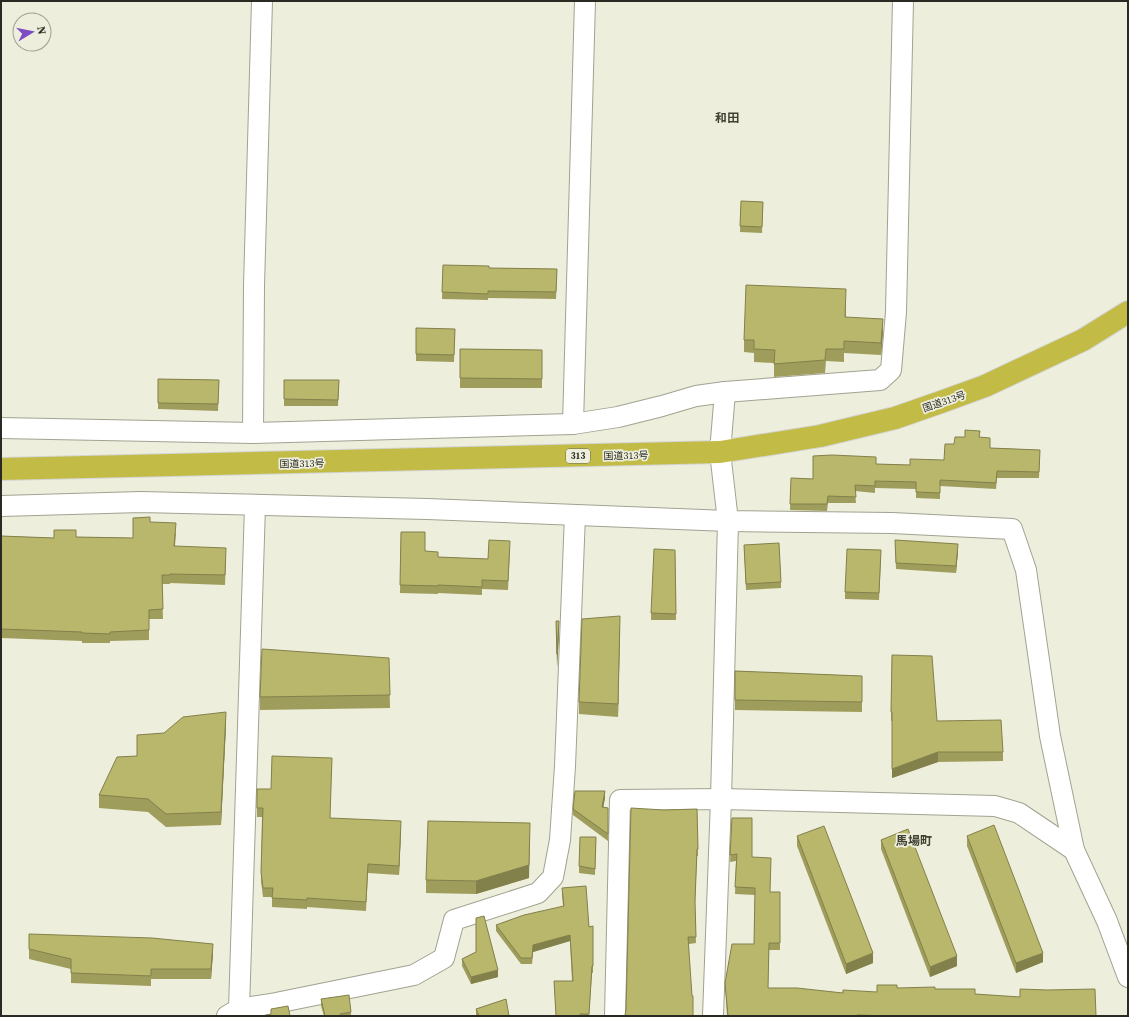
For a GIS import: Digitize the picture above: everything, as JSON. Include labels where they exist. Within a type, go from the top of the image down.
[{"type":"highway","name":"国道313号","points":[[1,469],[720,452],[820,436],[895,418],[985,386],[1083,340],[1128,312]]},
{"type":"street","points":[[253,433],[254,286],[262,1]]},
{"type":"street","points":[[573,424],[585,1]]},
{"type":"street","points":[[1,428],[253,433],[573,424],[618,417],[696,396],[725,392],[880,380],[890,370],[896,312],[903,1]]},
{"type":"street","points":[[713,1016],[721,799],[728,521],[720,452],[725,392]]},
{"type":"street","points":[[1,506],[141,502],[255,506],[427,509],[728,521],[892,523],[1012,529],[1026,570],[1050,736],[1074,850],[1107,922],[1128,977]]},
{"type":"street","points":[[255,506],[233,1012],[414,976],[444,958],[454,920],[538,893],[553,876],[560,840],[565,766],[575,515]]},
{"type":"street","points":[[615,1016],[620,800],[721,799],[995,806],[1019,813],[1074,850]]},
{"type":"building","points":[[741,201],[763,202],[762,227],[740,226]]},
{"type":"building","points":[[443,265],[489,266],[489,268],[557,269],[556,292],[488,291],[488,294],[442,292]]},
{"type":"building","points":[[746,285],[846,289],[845,317],[883,319],[881,343],[844,341],[844,349],[826,349],[825,360],[774,364],[775,350],[754,349],[754,340],[744,340]]},
{"type":"building","points":[[416,328],[455,329],[454,355],[416,354]]},
{"type":"building","points":[[460,349],[542,350],[542,379],[460,378]]},
{"type":"building","points":[[158,379],[219,380],[218,404],[158,403]]},
{"type":"building","points":[[284,380],[339,380],[338,400],[284,399]]},
{"type":"building","points":[[965,430],[980,431],[979,437],[990,438],[990,448],[1040,450],[1039,472],[997,471],[996,483],[940,480],[940,493],[916,492],[916,482],[875,481],[875,486],[855,485],[856,497],[828,496],[827,504],[790,504],[791,478],[813,479],[813,456],[832,455],[876,457],[876,464],[910,465],[910,459],[944,460],[945,444],[954,444],[955,437],[965,437]]},
{"type":"building","points":[[150,517],[150,522],[176,523],[174,546],[226,548],[225,575],[162,575],[163,609],[149,610],[149,630],[110,632],[110,634],[1,629],[1,536],[54,538],[54,530],[76,530],[76,537],[133,538],[133,518]]},
{"type":"building","points":[[401,532],[425,532],[425,551],[438,552],[438,557],[488,559],[489,540],[510,541],[508,581],[482,580],[482,587],[400,585]]},
{"type":"building","points":[[895,540],[958,544],[956,566],[896,563]]},
{"type":"building","points":[[779,543],[781,582],[746,584],[744,545]]},
{"type":"building","points":[[654,549],[675,550],[676,614],[651,613]]},
{"type":"building","points":[[847,549],[881,550],[879,593],[845,592]]},
{"type":"building","points":[[620,616],[618,704],[579,702],[582,619]]},
{"type":"building","points":[[556,621],[559,621],[557,654]]},
{"type":"building","points":[[262,649],[389,658],[390,695],[260,697]]},
{"type":"building","points":[[892,655],[932,656],[937,721],[1001,720],[1003,752],[938,752],[892,769]]},
{"type":"building","points":[[735,671],[862,676],[862,702],[735,700]]},
{"type":"building","points":[[226,712],[221,812],[166,814],[148,799],[99,795],[117,757],[137,756],[137,735],[164,733],[183,717]]},
{"type":"building","points":[[272,756],[332,758],[330,818],[401,821],[399,866],[368,864],[366,902],[307,898],[307,900],[272,898],[273,888],[263,888],[261,872],[263,808],[257,808],[257,789],[271,789]]},
{"type":"building","points":[[575,791],[605,791],[602,807],[608,808],[608,834],[573,809]]},
{"type":"building","points":[[631,808],[664,810],[697,809],[698,849],[695,901],[696,937],[688,937],[693,996],[693,1016],[624,1016],[626,1010]]},
{"type":"building","points":[[732,818],[752,818],[752,857],[771,858],[770,892],[780,892],[780,943],[769,943],[768,988],[797,988],[843,993],[843,990],[877,992],[877,985],[897,985],[897,988],[935,987],[935,989],[975,989],[975,994],[1020,997],[1020,989],[1095,989],[1096,1016],[728,1016],[725,983],[732,944],[754,944],[755,888],[735,887],[737,854],[730,855]]},
{"type":"building","points":[[428,821],[530,823],[529,865],[476,881],[426,880]]},
{"type":"building","points":[[994,825],[1043,953],[1016,963],[967,836]]},
{"type":"building","points":[[824,826],[873,953],[846,964],[797,836]]},
{"type":"building","points":[[908,829],[957,956],[930,967],[881,840]]},
{"type":"building","points":[[580,837],[596,837],[595,869],[579,866]]},
{"type":"building","points":[[586,886],[589,927],[593,926],[593,966],[589,1014],[580,1014],[580,1016],[556,1016],[554,981],[573,981],[570,935],[533,945],[532,958],[521,958],[496,925],[524,915],[564,906],[562,888]]},
{"type":"building","points":[[484,916],[498,970],[471,977],[462,959],[476,952],[476,918]]},
{"type":"building","points":[[29,934],[152,938],[213,944],[211,969],[151,969],[151,976],[71,973],[71,959],[29,949]]},
{"type":"building","points":[[349,995],[351,1012],[340,1014],[341,1016],[325,1016],[321,999]]},
{"type":"building","points":[[506,999],[509,1016],[479,1016],[476,1009]]},
{"type":"building","points":[[288,1006],[290,1016],[262,1016],[271,1014],[271,1009]]},
{"type":"district","name":"和田","points":[[727,118]]},
{"type":"district","name":"馬場町","points":[[914,841]]}]
